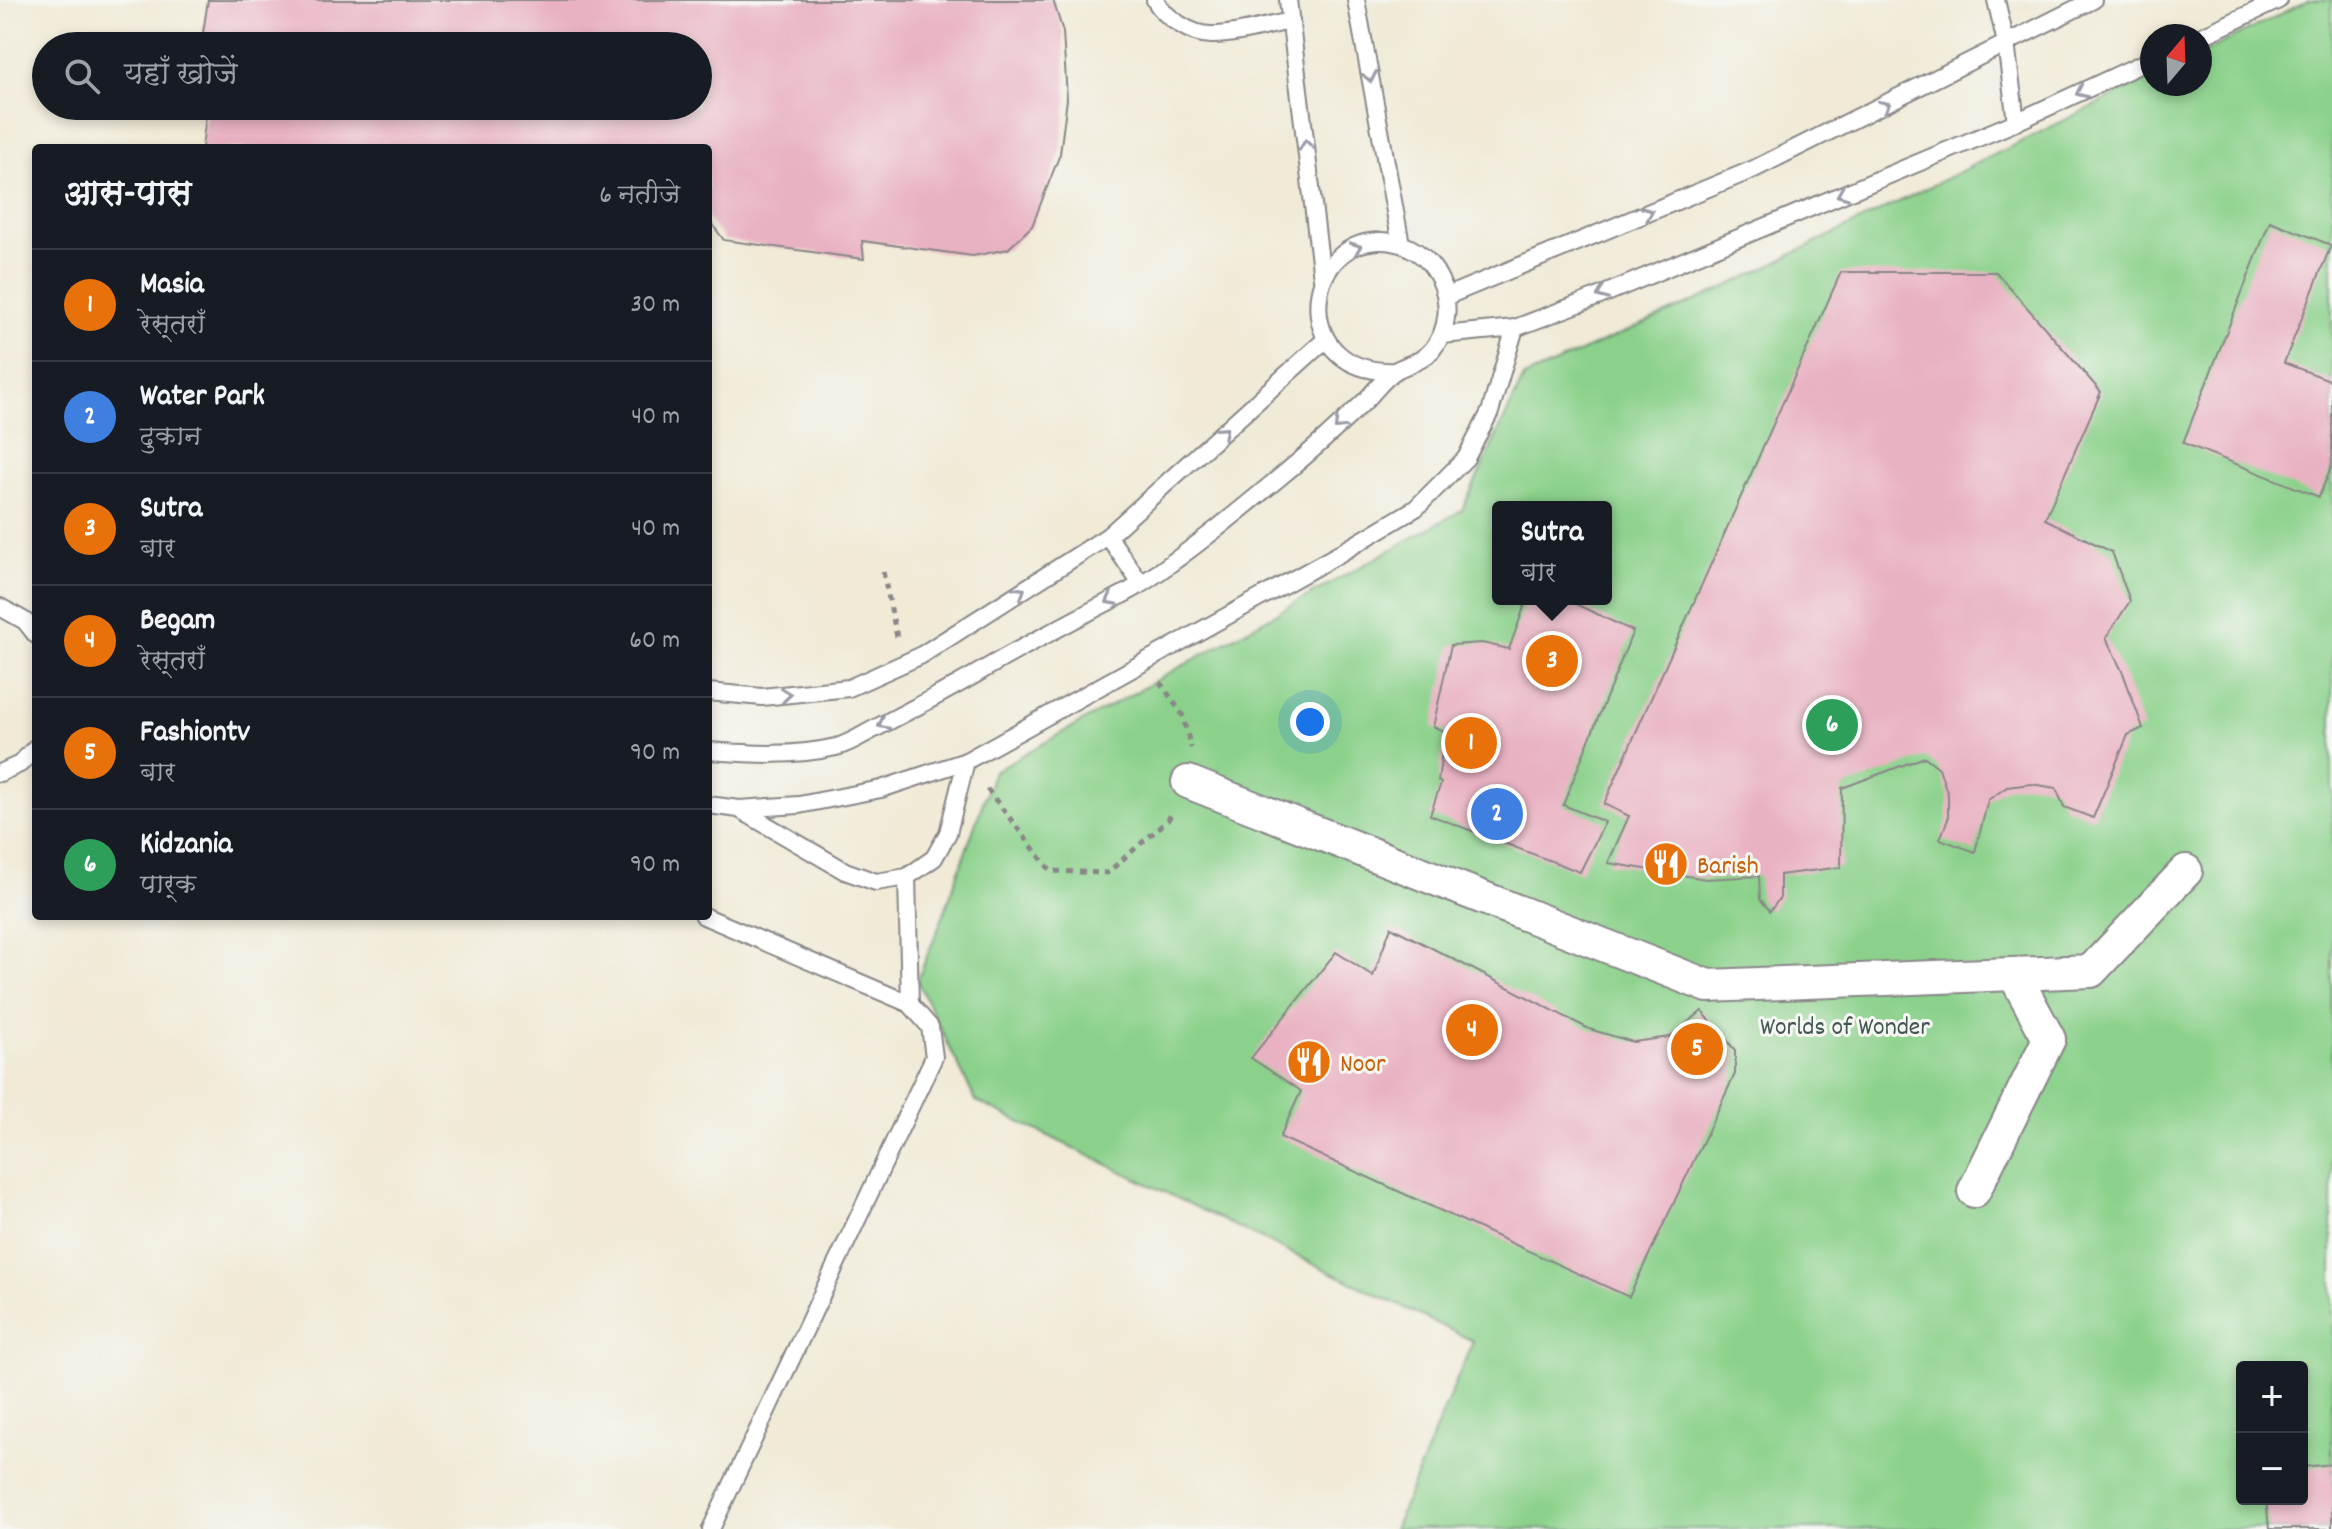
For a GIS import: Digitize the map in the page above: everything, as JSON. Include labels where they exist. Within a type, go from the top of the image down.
[{"type":"street","points":[[1188,782],[1708,986],[2091,971],[2186,871]]},
{"type":"street","points":[[1974,1191],[2049,1039],[2014,974]]},
{"type":"lane","points":[[1155,0],[1162,13],[1176,23],[1209,35],[1291,21]]},
{"type":"lane","points":[[1288,0],[1322,278],[1320,320],[1326,339],[1339,355],[1355,367],[1375,372],[1395,371],[1415,364],[1430,352],[1442,335],[1447,316],[1447,296],[1440,277],[1427,261],[1401,244],[1377,241],[1346,251],[1322,278]]},
{"type":"lane","points":[[1356,0],[1401,244]]},
{"type":"lane","points":[[1996,0],[2006,43],[2016,122]]},
{"type":"lane","points":[[1447,296],[1754,169],[2093,0]]},
{"type":"lane","points":[[2212,31],[2279,0]]},
{"type":"lane","points":[[1442,335],[1515,328],[2016,122],[2140,65]]},
{"type":"lane","points":[[712,806],[739,809],[799,805],[881,789],[966,761],[1416,508],[1466,458],[1490,412],[1515,328]]},
{"type":"lane","points":[[712,692],[762,697],[849,688],[920,656],[1108,536],[1326,339]]},
{"type":"lane","points":[[712,751],[772,755],[838,747],[928,702],[1141,584],[1321,444],[1395,371]]},
{"type":"lane","points":[[1108,536],[1141,584]]},
{"type":"lane","points":[[0,607],[30,620]]},
{"type":"lane","points":[[0,773],[20,764],[32,751]]},
{"type":"lane","points":[[739,809],[845,871],[876,882],[907,877],[934,858],[948,833],[966,761]]},
{"type":"lane","points":[[907,877],[910,1004]]},
{"type":"lane","points":[[711,1529],[934,1057],[930,1027],[910,1004],[712,919]]},
{"type":"path","points":[[966,761],[1051,871],[1107,873],[1168,820],[1195,767],[1182,714],[1146,661]]},
{"type":"green space","name":"Worlds of Wonder","points":[[2309,0],[2332,0],[2332,1529],[1394,1529],[1473,1341],[976,1101],[917,981],[994,771],[1462,510],[1524,377],[1724,288],[2140,83],[2140,96],[2212,96],[2212,48]]},
{"type":"building","points":[[208,0],[1053,0],[1063,32],[1067,99],[1060,154],[1032,226],[1008,249],[973,256],[862,241],[864,259],[724,240],[712,224],[712,144],[202,144],[206,120],[712,120],[712,32],[203,32]]},
{"type":"building","points":[[2270,221],[2331,245],[2284,363],[2332,381],[2332,465],[2319,497],[2183,443]]},
{"type":"building","points":[[1841,272],[1996,272],[2101,392],[2045,519],[2112,552],[2130,601],[2106,638],[2123,673],[2143,728],[2128,735],[2093,818],[2064,807],[2056,788],[2031,784],[2007,787],[1988,800],[1975,852],[1940,839],[1948,819],[1948,795],[1939,768],[1925,757],[1842,788],[1841,867],[1780,875],[1780,898],[1770,911],[1760,899],[1759,876],[1706,879],[1608,863],[1629,816],[1604,804]]},
{"type":"building","points":[[1525,605],[1578,605],[1633,631],[1563,805],[1605,822],[1580,872],[1430,815],[1441,783],[1438,781],[1445,731],[1433,727],[1451,645],[1482,643],[1509,649]]},
{"type":"building","points":[[1391,927],[1589,1029],[1633,1042],[1670,1037],[1702,1011],[1735,1050],[1735,1074],[1629,1297],[1280,1137],[1301,1091],[1251,1058],[1336,952],[1373,976]]},
{"type":"building","points":[[2332,1464],[2332,1529],[2269,1529],[2267,1505],[2308,1505],[2308,1466]]},
{"type":"place","name":"Sutra","points":[[1552,661]]},
{"type":"place","name":"Kidzania","points":[[1832,725]]},
{"type":"place","name":"Masia","points":[[1471,743]]},
{"type":"place","name":"Water Park","points":[[1497,814]]},
{"type":"place","name":"Barish","points":[[1666,864]]},
{"type":"place","name":"Begam","points":[[1472,1030]]},
{"type":"place","name":"Fashiontv","points":[[1697,1049]]},
{"type":"place","name":"Noor","points":[[1309,1062]]}]
